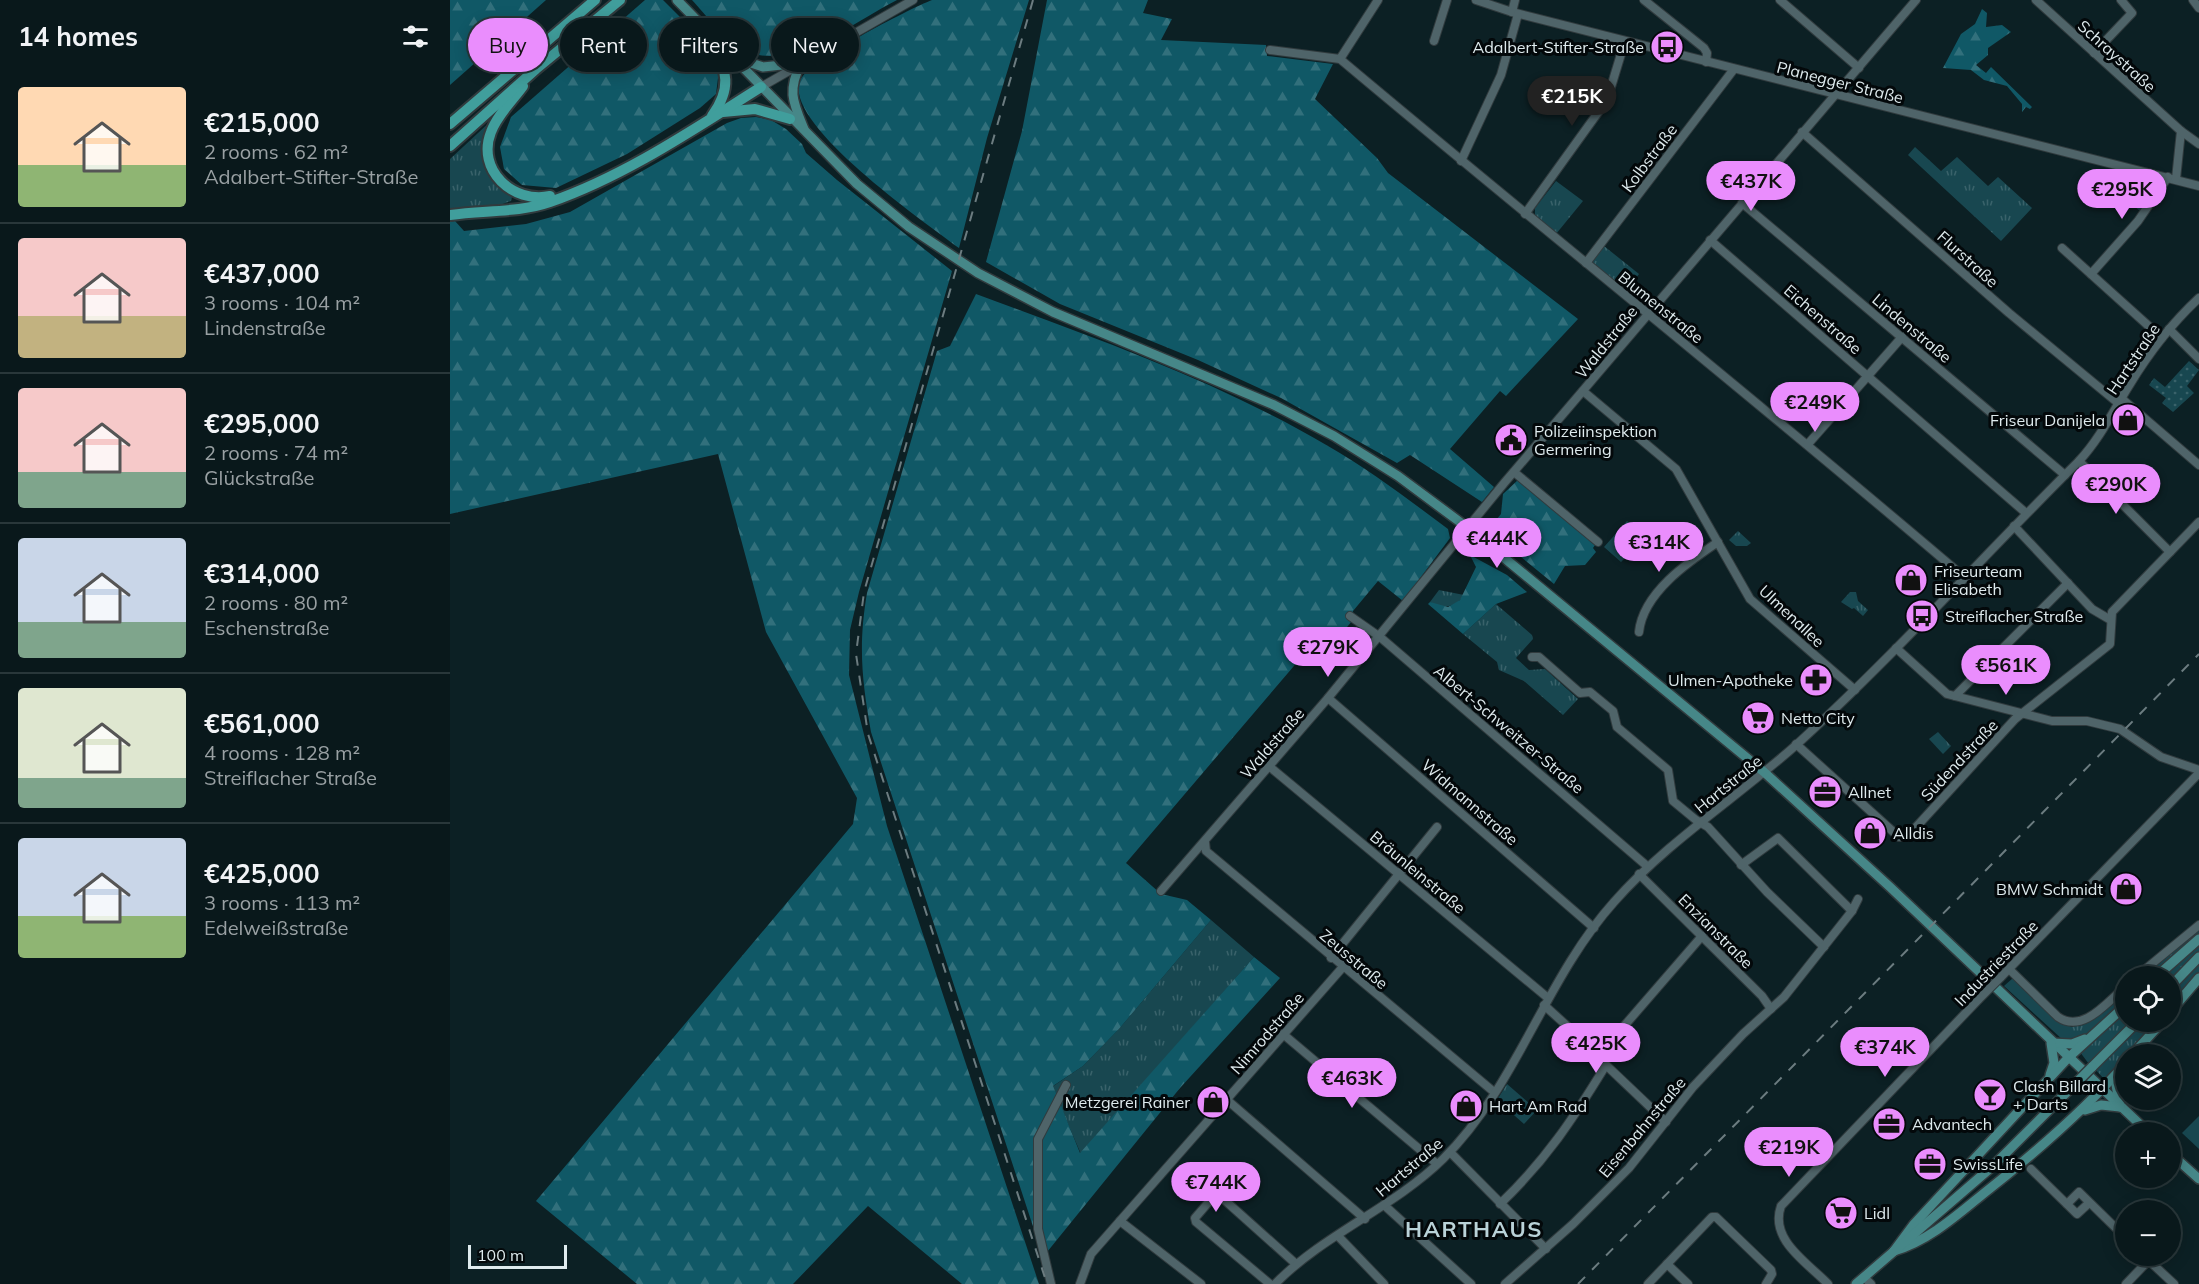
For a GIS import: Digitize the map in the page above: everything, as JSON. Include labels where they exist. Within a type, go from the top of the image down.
[{"type":"highway","points":[[450,124],[595,0]]},
{"type":"highway","points":[[548,59],[620,0]]},
{"type":"highway","points":[[450,146],[533,72]]},
{"type":"highway","points":[[534,72],[495,122],[487,147],[490,163],[504,185],[525,196],[544,197],[580,189]]},
{"type":"highway","points":[[710,119],[724,96],[727,81],[724,72]]},
{"type":"highway","points":[[450,215],[528,207],[550,202],[629,167],[761,87]]},
{"type":"highway","points":[[720,113],[755,109],[790,119]]},
{"type":"main road","points":[[677,0],[694,18]]},
{"type":"main road","points":[[746,72],[790,119],[857,184],[909,227],[978,273],[1072,320],[1274,405],[1334,436],[1398,476],[1468,528],[1764,772],[1898,894],[2115,1102]]},
{"type":"main road","points":[[797,72],[793,82],[792,96],[807,134]]},
{"type":"main road","points":[[2168,966],[2199,939]]},
{"type":"main road","points":[[2181,976],[2199,957]]},
{"type":"main road","points":[[2181,999],[2199,978]]},
{"type":"main road","points":[[1856,1284],[1868,1280],[1914,1224],[2068,1058],[2115,1015]]},
{"type":"main road","points":[[1894,1251],[1994,1165],[2127,1032]]},
{"type":"main road","points":[[2142,1044],[2153,1032]]},
{"type":"main road","points":[[2051,1043],[2072,1044],[2092,1035]]},
{"type":"main road","points":[[2047,1082],[2054,1063],[2051,1043]]},
{"type":"main road","points":[[1894,1251],[1943,1227],[2075,1116],[2115,1075]]},
{"type":"main road","points":[[2075,1116],[2096,1105],[2115,1107]]},
{"type":"main road","points":[[2123,1110],[2137,1122]]},
{"type":"main road","points":[[2181,1163],[2199,1179]]},
{"type":"street","points":[[859,30],[913,0]]},
{"type":"street","points":[[1270,50],[1340,59],[1378,0]]},
{"type":"street","points":[[1434,42],[1447,0]]},
{"type":"street","name":"Planegger Straße","points":[[1476,0],[1515,13],[2199,186]]},
{"type":"street","points":[[1461,161],[1501,75],[1515,13],[1515,0]]},
{"type":"street","points":[[1644,0],[1704,48],[1707,52],[1706,62]]},
{"type":"street","points":[[1780,0],[1859,68]]},
{"type":"street","points":[[1902,0],[1913,3]]},
{"type":"street","name":"Schraystraße","points":[[2036,0],[2199,144]]},
{"type":"street","points":[[2094,53],[2132,13],[2121,0]]},
{"type":"street","points":[[2193,0],[2199,8]]},
{"type":"street","name":"Waldstraße","points":[[1161,891],[1380,637],[1647,313],[1913,3]]},
{"type":"street","points":[[1525,214],[1607,100],[1625,41]]},
{"type":"street","name":"Blumenstraße","points":[[1340,59],[1525,214],[1809,444],[1964,577]]},
{"type":"street","name":"Kolbstraße","points":[[1586,263],[1734,69]]},
{"type":"street","points":[[761,87],[786,72]]},
{"type":"street","name":"Flurstraße","points":[[1802,132],[2009,313],[2199,465]]},
{"type":"street","points":[[2091,274],[2172,178],[2183,132]]},
{"type":"street","name":"Lindenstraße","points":[[1742,203],[2065,475]]},
{"type":"street","name":"Eichenstraße","points":[[1710,240],[2026,513]]},
{"type":"street","points":[[2062,248],[2162,338]]},
{"type":"street","name":"Hartstraße","points":[[1280,1282],[1296,1263],[1365,1219],[1437,1164],[1449,1152],[1494,1092],[1546,1002],[1594,928],[1639,874],[1764,772],[1854,690],[2079,461],[2098,440],[2120,400],[2162,338],[2199,298]]},
{"type":"street","points":[[2169,329],[2199,359]]},
{"type":"street","points":[[1809,444],[1902,337]]},
{"type":"street","name":"Ulmenallee","points":[[1583,391],[1676,469],[1750,599],[1854,690]]},
{"type":"street","points":[[2079,461],[2170,552]]},
{"type":"street","points":[[1514,472],[1598,542]]},
{"type":"street","points":[[2014,526],[2092,609],[2109,619],[2112,612],[2199,522]]},
{"type":"street","points":[[1639,632],[1643,614],[1680,567],[1718,542]]},
{"type":"street","points":[[1955,696],[2068,583]]},
{"type":"street","name":"Albert-Schweitzer-Straße","points":[[1350,616],[1380,637],[1647,866]]},
{"type":"street","name":"Südendstraße","points":[[1796,744],[1899,837],[1905,838],[2015,719],[2110,644],[2112,635],[2109,619]]},
{"type":"street","points":[[1896,648],[1941,691],[2052,721],[2087,722],[2120,729],[2161,757],[2199,772]]},
{"type":"street","points":[[1532,657],[1539,657],[1580,693],[1590,692],[1613,711],[1617,727],[1666,768],[1673,801],[1708,827],[1742,866],[1824,947]]},
{"type":"street","name":"Widmannstraße","points":[[1328,698],[1594,928]]},
{"type":"street","name":"Bräunleinstraße","points":[[1270,766],[1398,873],[1546,1002],[1599,1055],[1606,1065],[1666,1122]]},
{"type":"street","name":"Industriestraße","points":[[1828,1284],[1785,1241],[1778,1225],[1781,1206],[2199,772]]},
{"type":"street","points":[[1331,958],[1437,827]]},
{"type":"street","points":[[1742,866],[1778,838],[1852,911]]},
{"type":"street","name":"Zeusstraße","points":[[1205,842],[1206,851],[1342,968],[1494,1092]]},
{"type":"street","name":"Enzianstraße","points":[[1639,874],[1762,996],[1771,1009]]},
{"type":"street","name":"Eisenbahnstraße","points":[[1505,1284],[1546,1249],[1629,1168],[1707,1071],[1771,1009],[1824,947],[1852,911],[1858,899]]},
{"type":"street","points":[[2149,966],[2199,925]]},
{"type":"street","points":[[1599,1055],[1702,936]]},
{"type":"street","name":"Nimrodstraße","points":[[1080,1284],[1088,1258],[1342,968]]},
{"type":"street","points":[[2009,969],[2058,1017],[2068,1022],[2074,1023],[2088,1017],[2115,995]]},
{"type":"street","points":[[1283,1034],[1437,1164]]},
{"type":"street","points":[[1500,1204],[1536,1170],[1606,1065]]},
{"type":"street","points":[[1051,1284],[1038,1229],[1038,1139],[1066,1085]]},
{"type":"street","points":[[1226,1099],[1365,1219]]},
{"type":"street","points":[[1449,1152],[1546,1249]]},
{"type":"street","points":[[2031,1169],[2077,1214],[2089,1203]]},
{"type":"street","points":[[2067,1204],[2079,1192],[2115,1228]]},
{"type":"street","points":[[1270,1284],[1195,1221],[1214,1196],[1220,1196],[1296,1263]]},
{"type":"street","points":[[1384,1205],[1471,1284]]},
{"type":"street","points":[[1648,1284],[1712,1217],[1716,1217],[1772,1274],[1766,1284]]},
{"type":"street","points":[[1120,1221],[1201,1284]]},
{"type":"street","points":[[1338,1236],[1384,1284]]},
{"type":"street","points":[[1667,1263],[1688,1284]]},
{"type":"street","points":[[2127,1284],[2140,1266]]},
{"type":"street","points":[[2155,1266],[2174,1284]]},
{"type":"green space","points":[[450,0],[546,0],[526,18],[468,18],[468,69],[450,85]]},
{"type":"green space","points":[[645,0],[663,0],[681,18],[659,18],[659,72],[719,72],[716,94],[700,108],[627,154],[556,188],[522,185],[504,169],[500,147],[511,117],[563,72],[647,72],[647,18],[624,18]]},
{"type":"green space","points":[[692,0],[897,0],[859,22],[859,18],[771,18],[771,55],[759,55],[759,18],[708,18]]},
{"type":"green space","points":[[932,0],[1029,0],[987,138],[959,248],[890,196],[834,146],[813,122],[801,99],[800,81],[807,72],[859,72],[859,37]]},
{"type":"green space","points":[[1047,0],[1148,0],[1143,13],[1172,19],[1161,40],[1266,45],[1267,56],[1333,64],[1315,99],[1377,158],[1388,173],[1578,319],[1506,396],[1500,391],[1450,449],[1494,487],[1482,502],[1410,455],[1397,463],[1281,398],[1198,360],[1060,304],[986,262],[1022,131]]},
{"type":"green space","points":[[1982,9],[1987,13],[1986,27],[2002,25],[2011,32],[1988,48],[1988,55],[1976,65],[1986,73],[1991,67],[2032,107],[2030,109],[2026,107],[2022,112],[2022,104],[2007,86],[1984,80],[1971,70],[1943,68],[1961,34],[1975,24]]},
{"type":"green space","points":[[756,117],[771,120],[786,129],[802,144],[806,153],[837,180],[952,271],[859,592],[850,630],[849,675],[887,826],[1039,1284],[962,1284],[868,1206],[793,1284],[637,1284],[536,1201],[853,824],[857,798],[766,632],[718,454],[450,514],[450,222],[455,221],[464,231],[526,224],[570,212],[727,123],[741,118]]},
{"type":"green space","points":[[492,120],[485,141],[487,162],[497,181],[512,197],[511,201],[500,205],[450,210],[450,159]]},
{"type":"green space","points":[[1915,147],[1941,171],[1957,157],[1988,186],[1998,177],[2032,208],[2001,241],[1908,155]]},
{"type":"green space","points":[[2111,170],[2113,171],[2111,178],[2118,181],[2122,174],[2156,181],[2154,193],[2140,211],[2108,184],[2104,188],[2099,184]]},
{"type":"green space","points":[[1556,181],[1583,201],[1556,234],[1535,216],[1535,208]]},
{"type":"green space","points":[[1604,246],[1639,274],[1626,291],[1591,263]]},
{"type":"green space","points":[[976,294],[1155,362],[1286,423],[1344,455],[1389,486],[1448,529],[1450,538],[1403,601],[1378,581],[1353,611],[1352,621],[1323,656],[1311,646],[1126,863],[1161,894],[1187,900],[1211,920],[1119,1029],[1083,1066],[1053,1086],[1080,1153],[1254,957],[1280,978],[1180,1088],[1043,1257],[871,732],[862,663],[867,593],[937,351],[950,346]]},
{"type":"green space","points":[[2189,361],[2199,370],[2187,386],[2194,393],[2173,412],[2162,403],[2166,398],[2149,385],[2154,378],[2165,387]]},
{"type":"green space","points":[[1518,480],[1595,545],[1593,548],[1596,552],[1585,565],[1565,566],[1554,584],[1488,530],[1501,514],[1503,494]]},
{"type":"green space","points":[[1627,521],[1641,533],[1628,548],[1631,552],[1621,562],[1604,547]]},
{"type":"green space","points":[[1738,531],[1751,543],[1747,546],[1736,546],[1729,540]]},
{"type":"green space","points":[[1470,555],[1507,575],[1527,592],[1496,604],[1463,634],[1428,604],[1430,602],[1448,607],[1460,600],[1476,567]]},
{"type":"green space","points":[[1439,590],[1464,595],[1453,605],[1440,606],[1430,602]]},
{"type":"green space","points":[[1850,592],[1856,592],[1858,601],[1868,610],[1863,616],[1854,608],[1841,602]]},
{"type":"green space","points":[[1496,604],[1532,635],[1533,639],[1516,658],[1529,670],[1545,669],[1578,699],[1563,715],[1524,681],[1499,670],[1497,662],[1463,634]]},
{"type":"green space","points":[[1938,732],[1951,746],[1943,754],[1929,739]]},
{"type":"green space","points":[[1211,920],[1254,957],[1081,1154],[1052,1087],[1083,1066],[1119,1029]]},
{"type":"green space","points":[[2199,930],[2199,934],[2163,966],[2156,966]]},
{"type":"green space","points":[[2199,944],[2199,952],[2181,971],[2181,966],[2174,966]]},
{"type":"green space","points":[[2199,964],[2199,973],[2181,994],[2181,983]]},
{"type":"green space","points":[[2013,978],[2056,1021],[2072,1027],[2090,1021],[2115,1000],[2115,1010],[2081,1039],[2063,1040],[2004,986]]},
{"type":"green space","points":[[2115,1019],[2115,1032],[2120,1032],[2089,1064],[2080,1052]]},
{"type":"green space","points":[[2134,1032],[2148,1032],[2137,1044],[2122,1044]]},
{"type":"green space","points":[[2115,1051],[2115,1067],[2104,1079],[2096,1070]]},
{"type":"green space","points":[[1507,1084],[1537,1110],[1524,1124],[1497,1100]]},
{"type":"green space","points":[[2199,1116],[2199,1149],[2182,1133]]},
{"type":"railway","points":[[1033,0],[864,592],[856,654],[868,734],[1047,1284]]},
{"type":"railway","points":[[1578,1284],[2199,654]]},
{"type":"place","name":"Adalbert-Stifter-Straße","points":[[1667,47]]},
{"type":"place","name":"Friseur Danijela","points":[[2128,420]]},
{"type":"place","name":"Polizeiinspektion Germering","points":[[1511,440]]},
{"type":"place","name":"Friseurteam Elisabeth","points":[[1911,580]]},
{"type":"place","name":"Streiflacher Straße","points":[[1922,616]]},
{"type":"place","name":"Ulmen-Apotheke","points":[[1816,680]]},
{"type":"place","name":"Netto City","points":[[1758,718]]},
{"type":"place","name":"Allnet","points":[[1825,792]]},
{"type":"place","name":"Alldis","points":[[1870,833]]},
{"type":"place","name":"BMW Schmidt","points":[[2126,889]]},
{"type":"place","name":"Clash Billard + Darts","points":[[1990,1095]]},
{"type":"place","name":"Metzgerei Rainer","points":[[1213,1102]]},
{"type":"place","name":"Hart Am Rad","points":[[1466,1106]]},
{"type":"place","name":"Advantech","points":[[1889,1124]]},
{"type":"place","name":"SwissLife","points":[[1930,1164]]},
{"type":"place","name":"Lidl","points":[[1841,1213]]},
{"type":"district","name":"HARTHAUS","points":[[1474,1229]]}]
